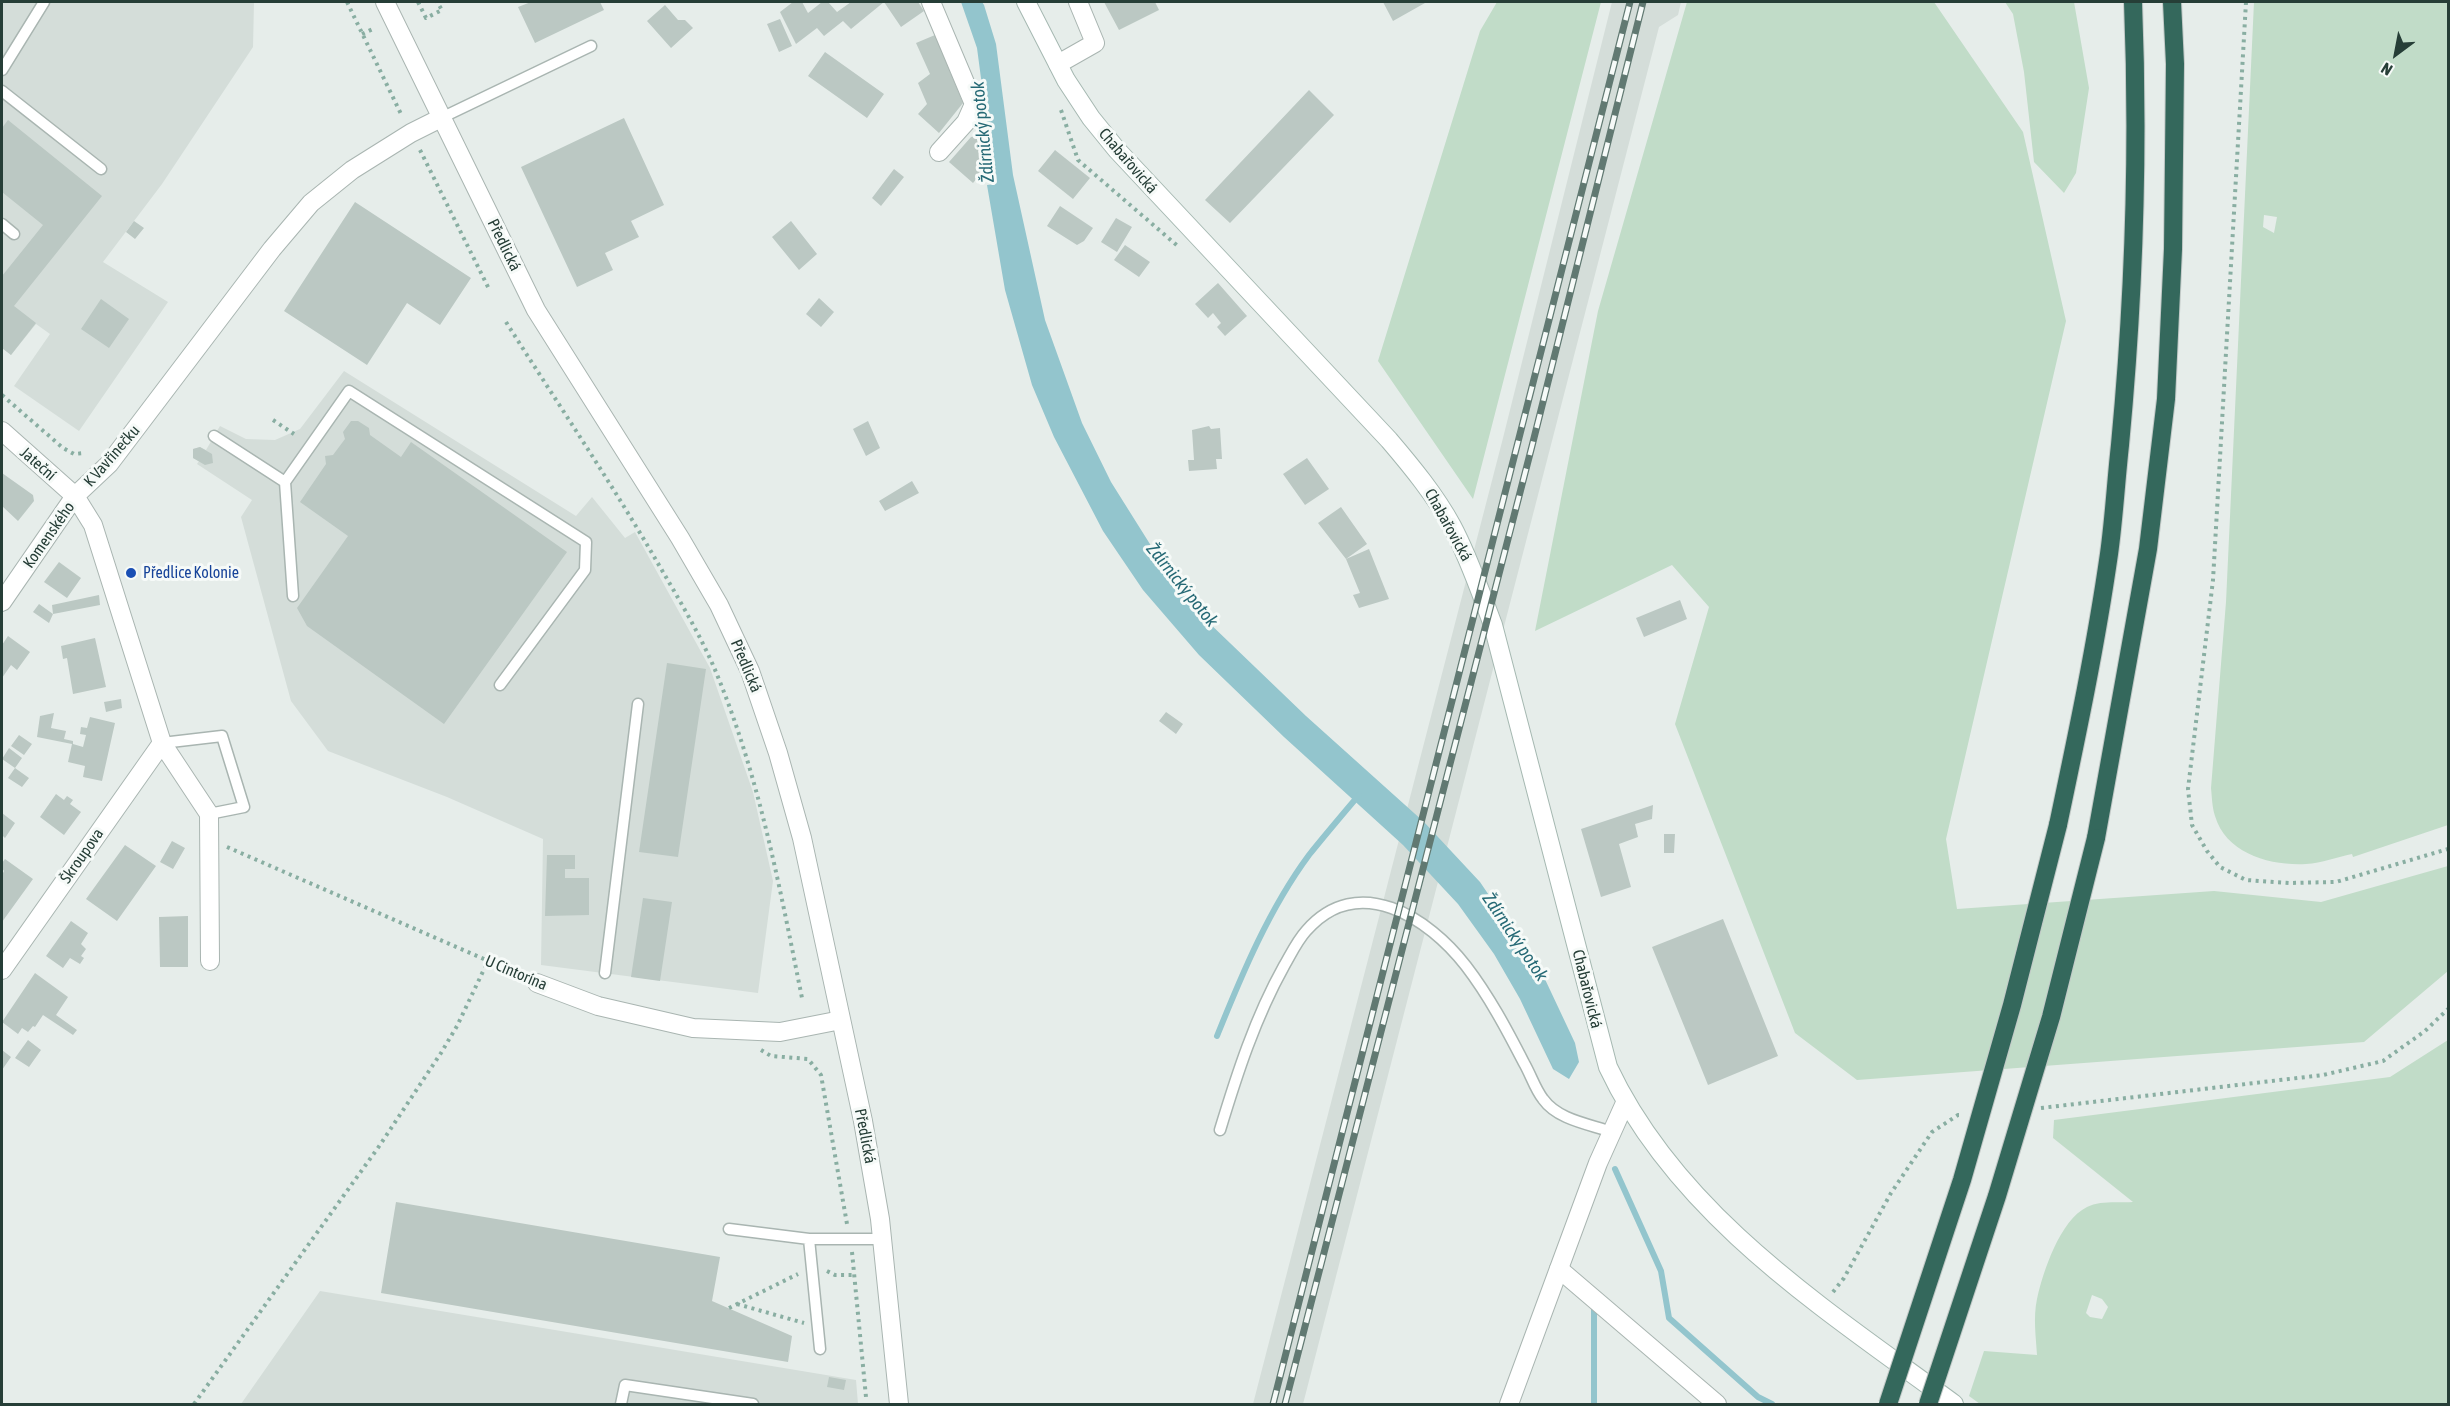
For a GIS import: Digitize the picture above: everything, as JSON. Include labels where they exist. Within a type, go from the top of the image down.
[{"type":"highway","points":[[1888,1404],[1962,1179],[2012,1005],[2058,825],[2087,689],[2109,552],[2123,414],[2135,250],[2136,64],[2133,2]]},
{"type":"highway","points":[[1929,1404],[1997,1196],[2047,1028],[2096,838],[2148,549],[2166,399],[2173,249],[2175,64],[2172,2]]},
{"type":"street","name":"Předlická","points":[[386,2],[536,310],[680,538],[719,605],[750,671],[778,753],[802,838],[863,1121],[882,1239],[899,1404]]},
{"type":"street","points":[[931,2],[974,104],[966,122],[939,152]]},
{"type":"street","name":"Chabařovická","points":[[1026,2],[1058,64],[1091,118],[1117,150],[1389,440],[1429,489],[1451,525],[1471,566],[1493,625],[1595,1025],[1608,1067],[1625,1103],[1663,1158],[1736,1235],[1822,1307],[1953,1404]]},
{"type":"street","points":[[1058,64],[1095,43],[1078,2]]},
{"type":"street","name":"K Vavřinečku","points":[[210,961],[208,814],[162,743],[93,525],[75,496],[109,464],[272,249],[310,203],[352,170],[411,133],[441,118]]},
{"type":"street","name":"Jateční","points":[[2,431],[75,496]]},
{"type":"street","name":"Komenského","points":[[2,602],[75,496]]},
{"type":"street","name":"Škroupova","points":[[2,970],[10,944],[162,743]]},
{"type":"street","name":"U Cintorína","points":[[537,983],[598,1006],[693,1028],[780,1032],[841,1020]]},
{"type":"street","points":[[1509,1404],[1559,1269],[1625,1103]]},
{"type":"street","points":[[1559,1269],[1717,1404]]},
{"type":"lane","points":[[2,70],[44,2]]},
{"type":"lane","points":[[441,118],[591,46]]},
{"type":"lane","points":[[2,91],[101,168]]},
{"type":"lane","points":[[2,224],[14,234]]},
{"type":"lane","points":[[293,596],[285,482],[349,391],[586,542],[585,570],[500,685]]},
{"type":"lane","points":[[214,436],[285,482]]},
{"type":"lane","points":[[605,973],[638,704]]},
{"type":"lane","points":[[162,743],[222,736],[244,807],[208,814]]},
{"type":"lane","points":[[1220,1130],[1243,1056],[1274,985],[1306,931],[1323,917],[1341,907],[1376,903],[1396,908],[1427,926],[1445,941],[1488,998],[1544,1100],[1560,1115],[1612,1132]]},
{"type":"lane","points":[[729,1229],[809,1239],[882,1239]]},
{"type":"lane","points":[[809,1239],[820,1349]]},
{"type":"lane","points":[[621,1404],[625,1384],[753,1404]]},
{"type":"path","points":[[347,2],[405,122]]},
{"type":"path","points":[[413,9],[419,3],[426,18],[442,10],[437,2]]},
{"type":"path","points":[[2246,2],[2234,249],[2213,580],[2188,789],[2192,825],[2207,851],[2220,867],[2246,880],[2289,883],[2336,882],[2448,849]]},
{"type":"path","points":[[362,34],[375,28]]},
{"type":"path","points":[[1061,109],[1078,160],[1188,255]]},
{"type":"path","points":[[420,149],[489,291]]},
{"type":"path","points":[[506,322],[637,527],[677,595],[718,675],[755,783],[802,998]]},
{"type":"path","points":[[2,395],[63,448],[74,453],[85,453]]},
{"type":"path","points":[[273,420],[294,434]]},
{"type":"path","name":"U Cintorína","points":[[210,840],[537,983]]},
{"type":"path","points":[[194,1404],[380,1145],[457,1026],[488,961]]},
{"type":"path","points":[[2038,1108],[2323,1075],[2383,1062],[2425,1030],[2448,1008]]},
{"type":"path","points":[[758,1044],[762,1051],[771,1056],[808,1059],[821,1075],[849,1234]]},
{"type":"path","points":[[1822,1307],[1844,1278],[1891,1193],[1932,1132],[1958,1115],[1969,1114]]},
{"type":"path","points":[[852,1251],[866,1397]]},
{"type":"path","points":[[827,1271],[835,1275],[854,1275]]},
{"type":"path","points":[[729,1308],[799,1274]]},
{"type":"path","points":[[737,1304],[814,1325]]},
{"type":"shaded area","points":[[2,2],[254,2],[253,47],[162,184],[103,262],[168,302],[79,431],[14,386],[50,334],[36,324],[11,355],[2,348]]},
{"type":"shaded area","points":[[1612,2],[1681,2],[1678,15],[1659,27],[1303,1404],[1253,1404],[1503,438]]},
{"type":"shaded area","points":[[344,371],[576,516],[592,497],[625,538],[635,532],[710,668],[753,792],[773,881],[758,993],[541,965],[543,839],[447,797],[328,751],[291,701],[241,517],[252,500],[197,464],[199,461],[193,458],[193,449],[200,447],[206,450],[220,426],[246,439],[275,440],[300,429]]},
{"type":"shaded area","points":[[320,1291],[856,1380],[858,1404],[241,1404]]},
{"type":"green space","points":[[1497,2],[1601,2],[1473,499],[1378,361],[1480,31]]},
{"type":"green space","points":[[1687,2],[1934,2],[2023,132],[2066,321],[1946,839],[1957,909],[2214,891],[2321,902],[2448,866],[2448,971],[2364,1042],[1857,1080],[1795,1033],[1675,724],[1709,607],[1672,565],[1535,631],[1598,311]]},
{"type":"green space","points":[[2005,2],[2074,2],[2089,88],[2076,173],[2064,193],[2034,162],[2024,72],[2013,14]]},
{"type":"green space","points":[[2254,2],[2448,2],[2448,825],[2353,857],[2352,854],[2306,864],[2265,860],[2251,855],[2229,840],[2215,816],[2211,788],[2226,602]],"holes":[[[2264,215],[2277,217],[2274,233],[2263,227]]]},
{"type":"green space","points":[[2448,1040],[2448,1404],[1980,1404],[1969,1396],[1984,1351],[2037,1355],[2035,1320],[2037,1299],[2048,1261],[2069,1223],[2077,1214],[2092,1205],[2133,1202],[2053,1138],[2054,1120],[2390,1077]],"holes":[[[2092,1295],[2102,1299],[2108,1307],[2102,1319],[2090,1317],[2086,1313]]]},
{"type":"water","points":[[961,2],[982,2],[984,5],[996,44],[1013,175],[1045,320],[1082,423],[1111,482],[1165,568],[1205,619],[1306,716],[1424,822],[1480,882],[1543,975],[1575,1043],[1579,1062],[1569,1079],[1553,1069],[1520,999],[1494,954],[1458,904],[1403,845],[1284,737],[1199,655],[1143,590],[1103,531],[1054,437],[1032,385],[1005,290],[987,185],[995,184],[977,48]]},
{"type":"building","points":[[531,2],[600,2],[604,10],[535,43],[518,7]]},
{"type":"building","points":[[793,2],[802,2],[808,13],[822,2],[828,2],[837,12],[851,2],[884,2],[851,29],[843,21],[824,36],[817,28],[796,44],[780,12]]},
{"type":"building","points":[[884,2],[918,2],[924,11],[901,27]]},
{"type":"building","points":[[1104,2],[1155,2],[1159,10],[1119,30]]},
{"type":"building","points":[[1383,2],[1424,2],[1425,3],[1393,21]]},
{"type":"building","points":[[665,5],[678,20],[685,20],[693,28],[671,48],[647,21]]},
{"type":"building","points":[[780,19],[792,46],[779,52],[767,24]]},
{"type":"building","points":[[935,35],[963,103],[939,133],[918,114],[927,104],[918,83],[930,74],[916,43]]},
{"type":"building","points":[[825,52],[884,94],[867,118],[808,76]]},
{"type":"building","points":[[1309,90],[1334,115],[1230,223],[1205,200]]},
{"type":"building","points":[[624,118],[664,205],[631,221],[639,237],[605,253],[613,270],[577,287],[521,167]]},
{"type":"building","points":[[8,120],[102,196],[14,306],[36,323],[11,355],[2,348],[2,276],[43,225],[2,192],[2,128]]},
{"type":"building","points":[[971,137],[985,139],[991,168],[983,178],[979,176],[973,183],[949,162]]},
{"type":"building","points":[[1055,150],[1090,178],[1073,199],[1038,171]]},
{"type":"building","points":[[894,169],[904,177],[881,206],[872,198]]},
{"type":"building","points":[[355,202],[471,278],[440,325],[407,303],[367,365],[284,311]]},
{"type":"building","points":[[1060,206],[1093,228],[1084,241],[1077,245],[1047,226]]},
{"type":"building","points":[[1116,218],[1132,227],[1117,252],[1101,242]]},
{"type":"building","points":[[134,221],[144,228],[135,239],[126,232]]},
{"type":"building","points":[[791,221],[817,254],[799,270],[772,237]]},
{"type":"building","points":[[1125,245],[1150,262],[1139,277],[1114,260]]},
{"type":"building","points":[[1218,283],[1247,316],[1225,336],[1217,327],[1221,323],[1213,313],[1208,318],[1195,304]]},
{"type":"building","points":[[819,298],[834,312],[821,327],[806,314]]},
{"type":"building","points":[[101,299],[129,319],[109,348],[81,329]]},
{"type":"building","points":[[351,421],[358,421],[369,428],[370,435],[401,457],[411,442],[567,552],[444,724],[307,626],[297,608],[348,536],[300,502],[326,464],[325,456],[333,455],[345,439],[343,432]]},
{"type":"building","points":[[868,421],[880,448],[866,456],[853,429]]},
{"type":"building","points":[[1209,426],[1211,429],[1220,428],[1222,459],[1216,459],[1217,469],[1189,471],[1188,460],[1194,460],[1192,430]]},
{"type":"building","points":[[200,447],[212,454],[213,463],[205,465],[193,458],[193,449]]},
{"type":"building","points":[[1307,458],[1329,489],[1305,505],[1283,474]]},
{"type":"building","points":[[2,473],[33,495],[34,501],[18,521],[2,506]]},
{"type":"building","points":[[912,481],[919,493],[885,511],[879,501]]},
{"type":"building","points":[[1341,507],[1367,544],[1346,559],[1318,523]]},
{"type":"building","points":[[1369,549],[1389,599],[1359,608],[1353,595],[1360,593],[1346,559]]},
{"type":"building","points":[[59,562],[81,578],[67,598],[44,582]]},
{"type":"building","points":[[99,595],[100,605],[53,614],[52,605]]},
{"type":"building","points":[[1680,600],[1687,619],[1644,637],[1636,618]]},
{"type":"building","points":[[39,604],[53,614],[49,623],[33,612]]},
{"type":"building","points":[[8,636],[30,652],[17,670],[11,665],[2,678],[2,645]]},
{"type":"building","points":[[95,638],[106,687],[73,694],[67,658],[63,659],[61,646]]},
{"type":"building","points":[[667,663],[706,669],[678,857],[639,852]]},
{"type":"building","points":[[121,699],[122,708],[106,712],[104,702]]},
{"type":"building","points":[[1166,712],[1183,724],[1176,734],[1159,721]]},
{"type":"building","points":[[54,713],[51,728],[66,731],[64,739],[83,747],[86,735],[80,734],[81,727],[87,728],[90,717],[115,723],[102,781],[83,777],[85,766],[68,762],[72,744],[37,737],[40,716]]},
{"type":"building","points":[[19,735],[32,744],[24,755],[11,746]]},
{"type":"building","points":[[9,748],[22,758],[15,768],[2,759]]},
{"type":"building","points":[[15,768],[29,778],[22,787],[8,778]]},
{"type":"building","points":[[56,794],[64,800],[67,796],[73,800],[70,804],[81,812],[64,835],[40,817]]},
{"type":"building","points":[[1653,805],[1652,819],[1635,824],[1638,837],[1619,844],[1631,887],[1601,897],[1581,829]]},
{"type":"building","points":[[2,813],[15,823],[5,838],[2,835]]},
{"type":"building","points":[[1664,834],[1675,834],[1674,853],[1664,853]]},
{"type":"building","points":[[172,841],[185,848],[173,869],[160,862]]},
{"type":"building","points":[[125,845],[156,866],[117,921],[86,899]]},
{"type":"building","points":[[547,855],[575,855],[575,869],[565,869],[565,878],[589,878],[589,915],[545,916]]},
{"type":"building","points":[[5,859],[33,879],[2,922],[2,875],[4,871],[2,863]]},
{"type":"building","points":[[643,898],[672,902],[660,981],[631,977]]},
{"type":"building","points":[[188,916],[188,967],[160,967],[159,917]]},
{"type":"building","points":[[1723,919],[1778,1056],[1708,1085],[1652,947]]},
{"type":"building","points":[[71,921],[88,933],[81,944],[86,949],[81,956],[84,958],[80,964],[70,958],[63,968],[46,956]]},
{"type":"building","points":[[35,973],[68,997],[56,1015],[77,1030],[73,1035],[43,1015],[35,1027],[33,1026],[28,1032],[22,1028],[18,1034],[2,1022]]},
{"type":"building","points":[[28,1040],[41,1050],[29,1067],[15,1058]]},
{"type":"building","points":[[2,1050],[11,1057],[2,1070]]},
{"type":"building","points":[[396,1202],[720,1257],[712,1301],[792,1336],[788,1362],[381,1293]]},
{"type":"building","points":[[829,1377],[846,1380],[844,1390],[827,1387]]},
{"type":"waterway","points":[[1217,1036],[1247,966],[1281,897],[1309,855],[1359,795]]},
{"type":"waterway","name":"Ždírnický potok","points":[[1615,1169],[1661,1271],[1669,1318],[1758,1397],[1772,1404]]},
{"type":"waterway","name":"Ždírnický potok","points":[[1594,1303],[1594,1404]]},
{"type":"railway","points":[[1273,1404],[1630,2]]},
{"type":"railway","points":[[1285,1404],[1532,446],[1643,2]]},
{"type":"place","name":"Předlice Kolonie","points":[[131,573]]}]
